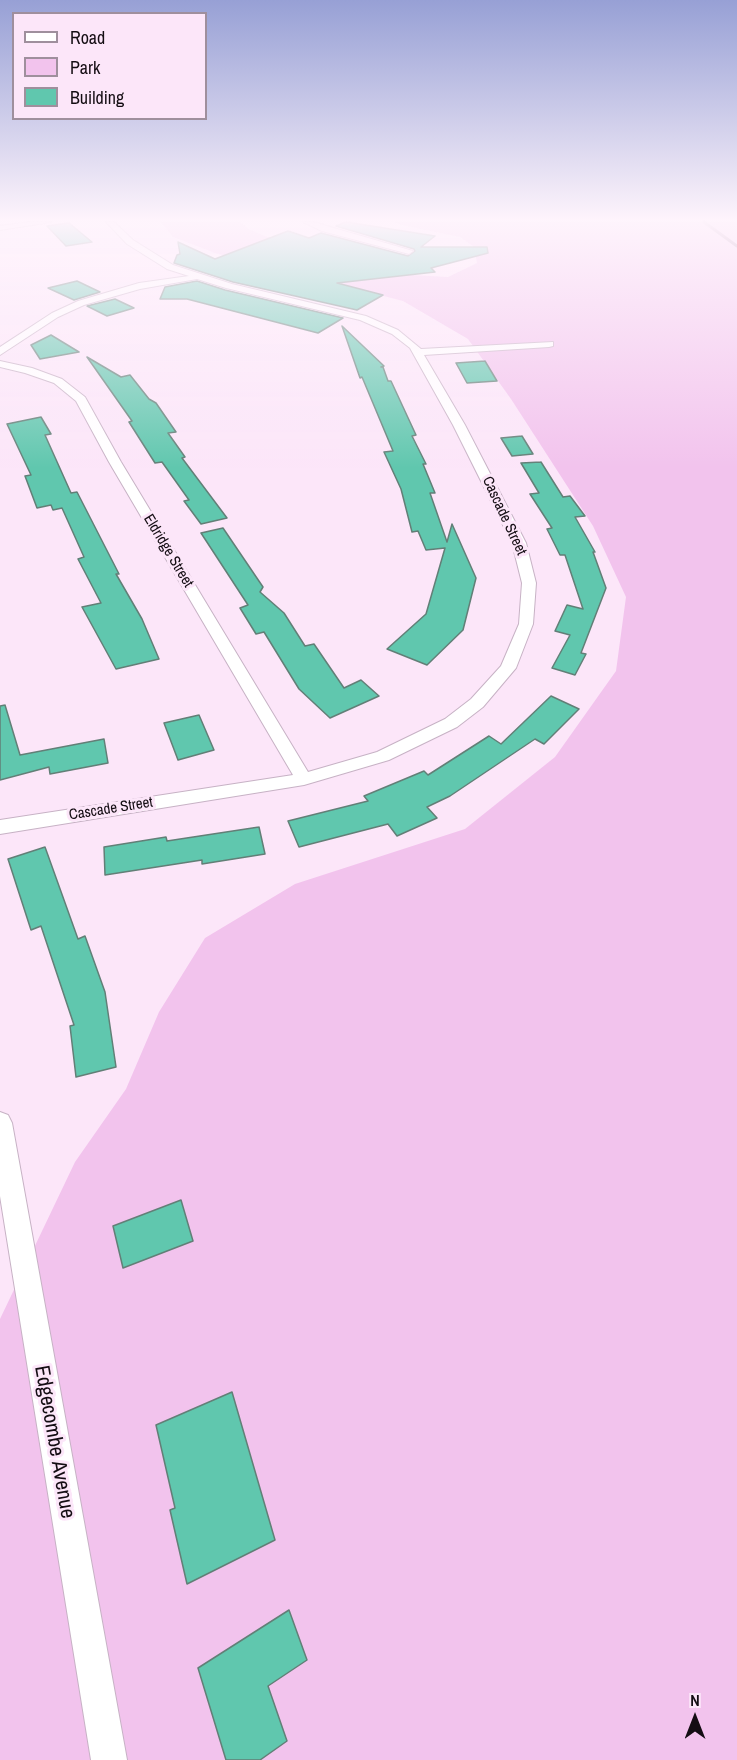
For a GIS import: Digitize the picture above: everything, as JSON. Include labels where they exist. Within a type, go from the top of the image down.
[{"type":"street","points":[[0,352],[55,315],[79,304]]},
{"type":"street","name":"Cascade Street","points":[[0,827],[304,779],[383,756],[451,723],[477,703],[498,682],[519,646],[526,624],[529,583],[519,543],[419,352],[395,332],[363,318],[308,304]]},
{"type":"street","points":[[419,352],[549,344]]},
{"type":"street","name":"Eldridge Street","points":[[0,364],[50,377],[71,389],[81,399],[115,462],[304,779]]},
{"type":"street","name":"Edgecombe Avenue","points":[[0,1123],[4,1181],[109,1760]]},
{"type":"green space","points":[[408,304],[737,304],[737,1760],[0,1760],[0,1319],[75,1162],[126,1089],[159,1012],[205,938],[295,884],[465,829],[555,757],[616,671],[626,597],[593,526],[511,399],[468,339]]},
{"type":"building","points":[[126,304],[134,308],[107,316],[87,306]]},
{"type":"building","points":[[207,304],[285,304],[343,318],[318,333]]},
{"type":"building","points":[[331,304],[367,304],[357,310]]},
{"type":"building","points":[[342,326],[384,366],[381,367],[388,381],[391,381],[416,435],[412,436],[426,464],[423,464],[435,493],[430,493],[447,542],[452,524],[476,578],[463,630],[427,665],[387,649],[426,614],[445,548],[426,550],[418,531],[412,532],[401,489],[384,452],[393,451],[362,377],[360,378]]},
{"type":"building","points":[[51,335],[79,352],[40,359],[31,345]]},
{"type":"building","points":[[87,357],[121,377],[130,375],[149,399],[156,403],[176,432],[168,433],[185,457],[182,458],[227,518],[201,524],[184,501],[189,500],[162,462],[155,463],[129,422],[132,421]]},
{"type":"building","points":[[485,361],[497,381],[467,383],[456,363]]},
{"type":"building","points":[[41,417],[51,434],[45,435],[71,493],[77,492],[119,574],[116,574],[142,619],[159,659],[116,669],[82,607],[101,603],[78,559],[84,557],[62,508],[53,510],[51,505],[37,508],[25,476],[31,475],[7,424]]},
{"type":"building","points":[[522,436],[533,454],[512,456],[501,438]]},
{"type":"building","points":[[541,462],[563,497],[570,496],[585,516],[575,517],[595,552],[593,552],[606,588],[581,653],[586,654],[575,675],[552,668],[570,635],[555,631],[567,605],[583,609],[565,555],[560,555],[547,529],[552,528],[530,494],[539,493],[521,463]]},
{"type":"building","points":[[223,528],[263,587],[260,592],[284,613],[305,646],[314,644],[344,688],[361,680],[379,696],[330,718],[299,689],[264,632],[256,634],[240,608],[248,605],[201,533]]},
{"type":"building","points":[[551,696],[579,709],[544,744],[535,739],[450,796],[427,807],[437,818],[397,836],[388,824],[299,847],[288,821],[368,801],[364,796],[424,771],[428,775],[489,736],[501,744]]},
{"type":"building","points":[[5,705],[20,755],[104,739],[108,763],[50,774],[49,767],[0,780],[0,706]]},
{"type":"building","points":[[199,715],[214,750],[178,760],[164,723]]},
{"type":"building","points":[[259,827],[265,854],[202,864],[202,860],[105,875],[104,847],[166,837],[167,841]]},
{"type":"building","points":[[45,847],[78,939],[85,936],[105,992],[116,1067],[76,1077],[70,1026],[74,1025],[41,926],[31,930],[8,859]]},
{"type":"building","points":[[181,1200],[193,1241],[123,1268],[113,1226]]},
{"type":"building","points":[[232,1392],[275,1540],[187,1584],[170,1510],[175,1508],[156,1425]]},
{"type":"building","points":[[289,1610],[307,1660],[268,1686],[287,1741],[260,1760],[226,1760],[198,1668]]}]
